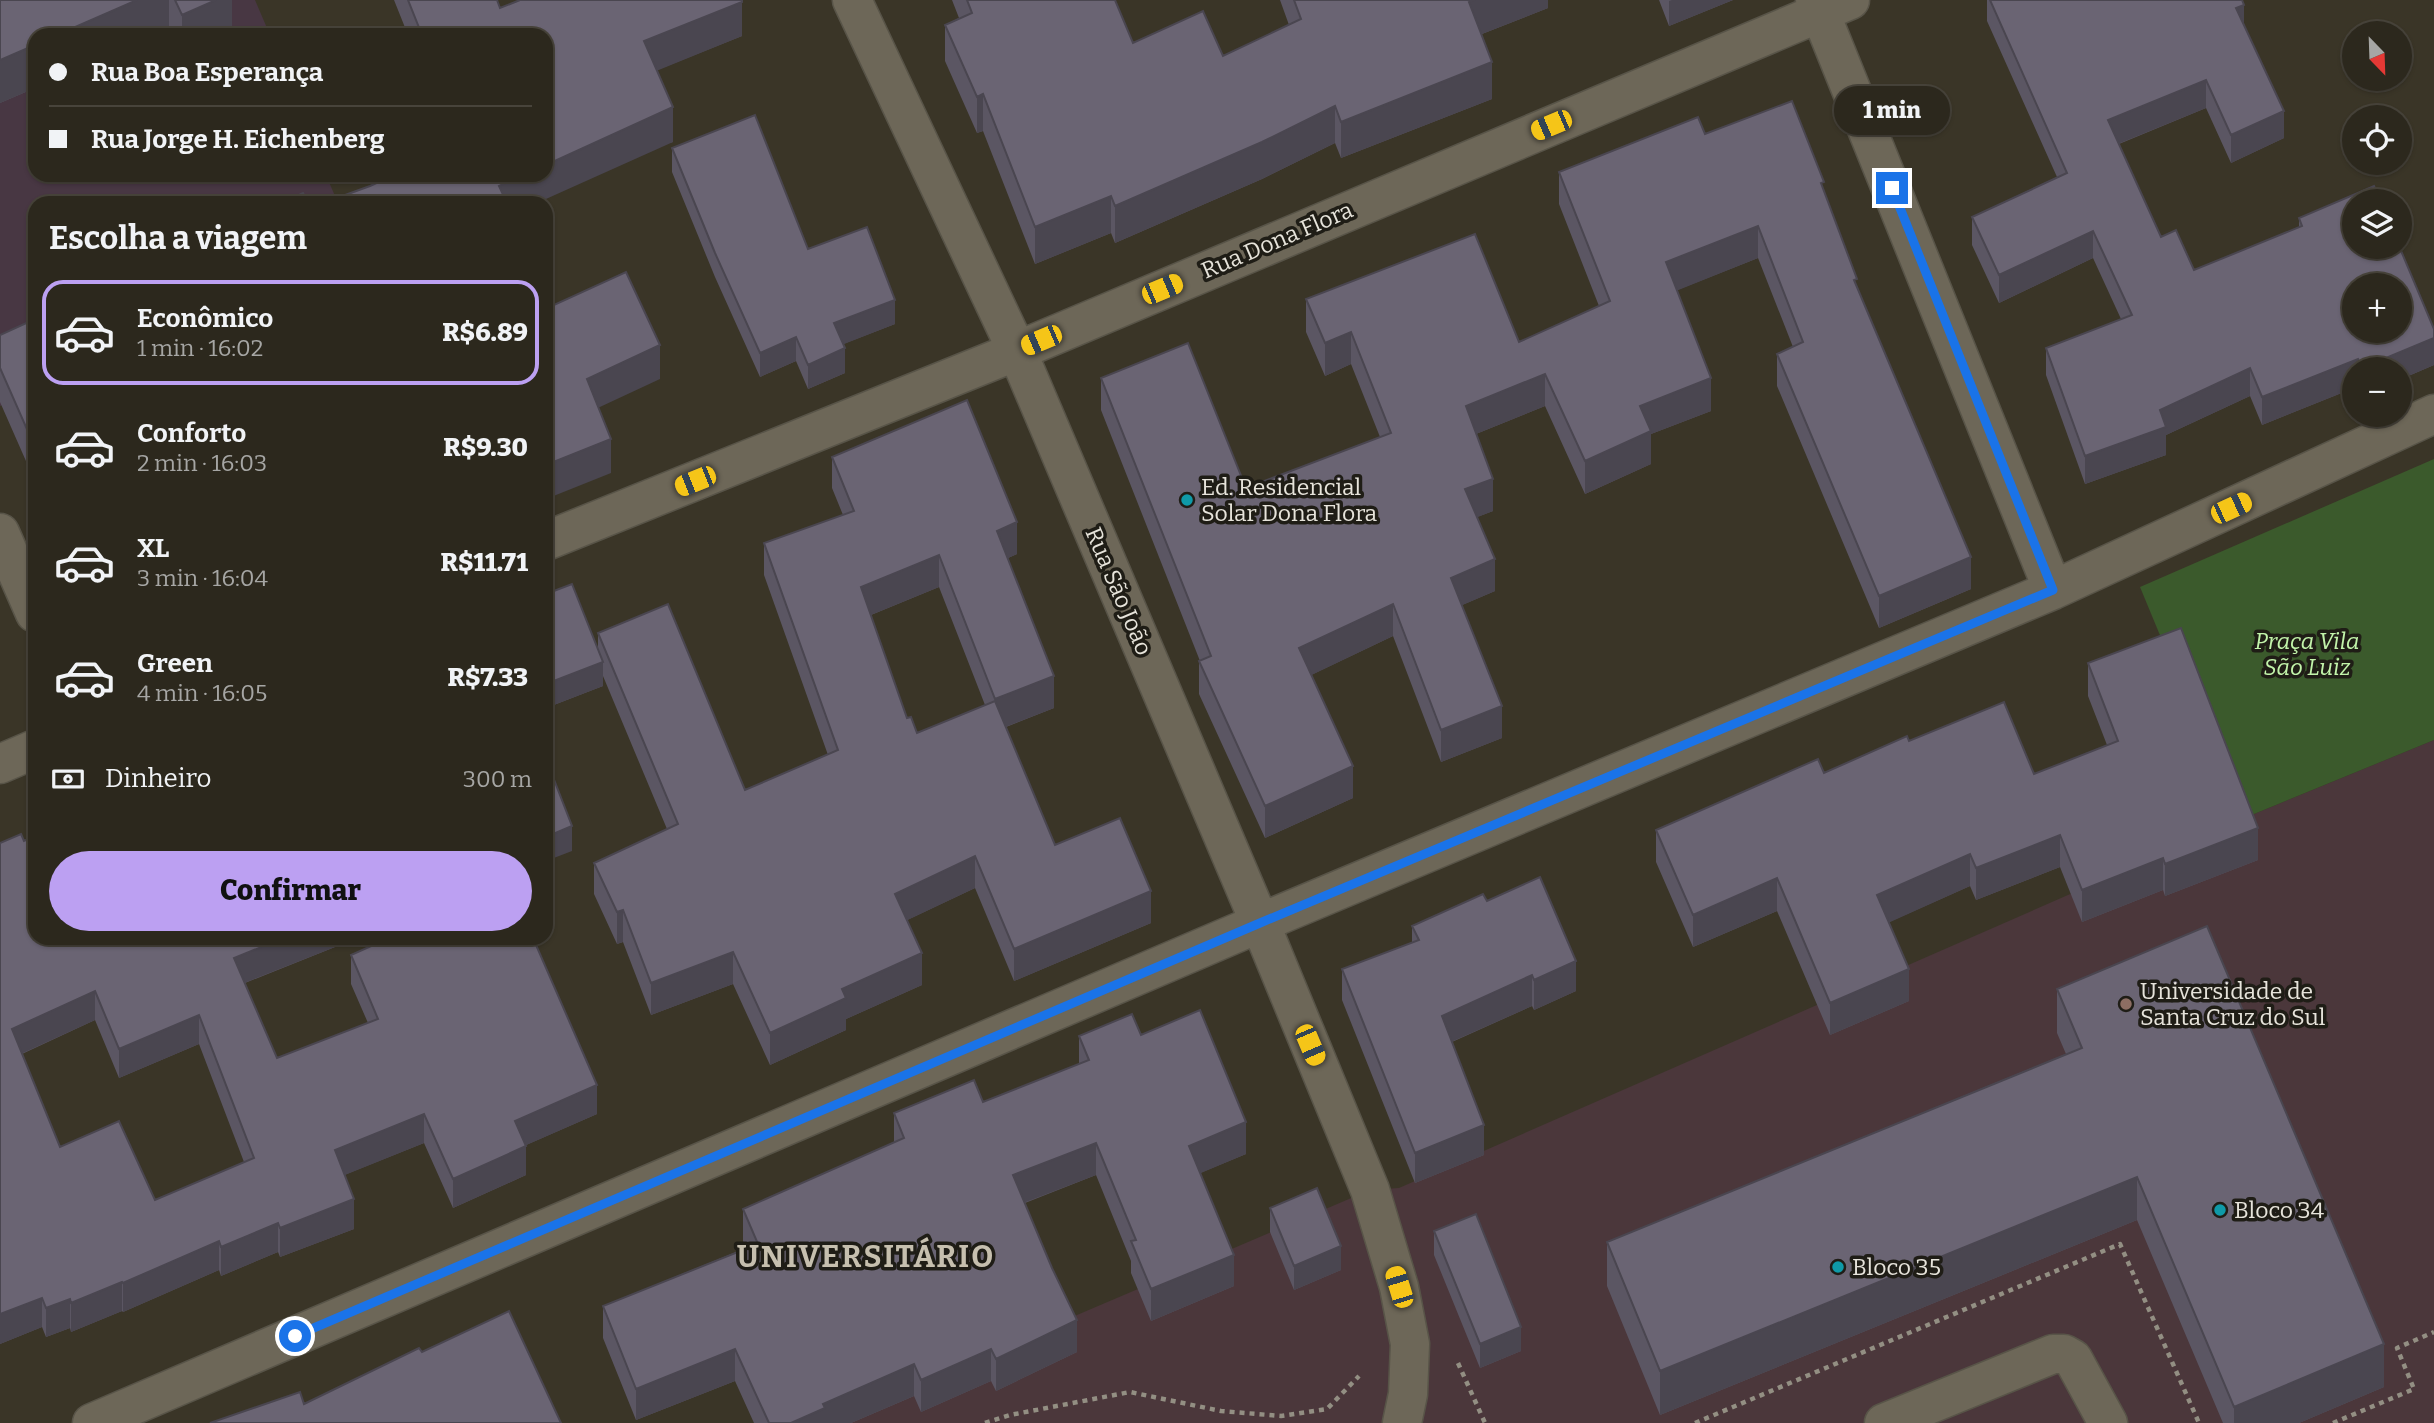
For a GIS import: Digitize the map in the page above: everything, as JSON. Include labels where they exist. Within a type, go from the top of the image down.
[{"type":"street","name":"Rua São João","points":[[852,0],[1017,351],[1260,923],[1370,1190],[1399,1287],[1410,1344],[1408,1394],[1402,1423]]},
{"type":"street","name":"Rua Dona Flora","points":[[553,538],[1017,351],[1829,4]]},
{"type":"street","points":[[1829,4],[2053,590]]},
{"type":"street","points":[[92,1423],[1260,923],[2053,590],[2434,414]]},
{"type":"street","points":[[0,533],[28,597]]},
{"type":"street","points":[[0,764],[28,752]]},
{"type":"street","points":[[1884,1423],[2053,1354],[2064,1354],[2073,1359],[2108,1423]]},
{"type":"path","points":[[2333,1423],[2414,1388],[2397,1348],[2434,1332]]},
{"type":"path","points":[[985,1423],[1010,1415],[1130,1392],[1221,1411],[1281,1416],[1327,1409],[1358,1379],[1363,1366]]},
{"type":"shaded area","points":[[0,0],[255,0],[267,28],[28,28],[28,182],[329,182],[335,196],[28,196],[28,394],[0,406]]},
{"type":"shaded area","name":"Universidade de Santa Cruz do Sul","points":[[2434,740],[2434,1423],[824,1423],[1370,1190],[1399,1188],[2237,821]]},
{"type":"green space","name":"Praça Vila São Luiz","points":[[2434,459],[2434,740],[2237,821],[2140,587]]},
{"type":"building","points":[[0,0],[137,0],[73,28],[28,28],[28,48],[0,60]]},
{"type":"building","points":[[175,0],[216,0],[182,15]]},
{"type":"building","points":[[408,0],[497,0],[500,8],[520,0],[742,0],[644,41],[673,107],[553,162],[553,28],[419,28]]},
{"type":"building","points":[[967,0],[1115,0],[1133,43],[1203,11],[1223,56],[1301,19],[1294,0],[1475,0],[1469,2],[1492,62],[1341,122],[1335,106],[1262,142],[1115,206],[1111,196],[1035,227],[983,94],[977,97],[945,25],[972,13]]},
{"type":"building","points":[[1990,0],[2242,0],[2244,5],[2236,8],[2284,111],[2231,135],[2206,80],[2108,120],[2161,237],[2176,230],[2194,270],[2302,226],[2299,218],[2342,200],[2342,259],[2404,259],[2410,273],[2342,273],[2342,343],[2412,343],[2412,277],[2434,329],[2434,338],[2388,357],[2342,357],[2342,365],[2262,397],[2250,368],[2160,410],[2166,427],[2085,456],[2046,348],[2132,315],[2093,231],[1999,275],[1972,217],[2067,173]]},
{"type":"building","points":[[1792,101],[1824,182],[1821,183],[1857,279],[1854,280],[1971,557],[1879,596],[1777,354],[1803,342],[1758,226],[1666,262],[1711,378],[1640,406],[1651,431],[1585,461],[1545,374],[1466,406],[1493,479],[1465,489],[1495,559],[1451,578],[1502,706],[1441,730],[1393,604],[1299,648],[1353,766],[1265,806],[1199,661],[1211,656],[1101,378],[1188,343],[1246,488],[1391,433],[1351,332],[1325,343],[1306,299],[1475,234],[1519,342],[1610,301],[1559,172],[1698,117],[1705,134]]},
{"type":"building","points":[[755,115],[808,249],[867,227],[895,300],[834,323],[845,348],[808,365],[796,337],[760,353],[672,148]]},
{"type":"building","points":[[379,182],[508,182],[499,186],[504,196],[342,196]]},
{"type":"building","points":[[626,272],[660,345],[587,379],[611,439],[553,462],[553,306]]},
{"type":"building","points":[[28,322],[28,432],[0,368],[0,335]]},
{"type":"building","points":[[967,400],[1017,522],[997,531],[1054,676],[995,699],[939,555],[861,587],[907,718],[911,717],[917,733],[995,701],[1055,845],[1120,818],[1151,891],[1014,949],[975,856],[895,894],[922,953],[842,989],[846,998],[770,1033],[733,952],[651,983],[623,910],[617,912],[594,863],[678,824],[598,633],[668,604],[745,790],[838,750],[764,543],[854,511],[832,457]]},
{"type":"building","points":[[572,584],[603,662],[553,681],[553,591]]},
{"type":"building","points":[[2181,628],[2258,828],[2165,864],[2163,858],[2082,890],[2060,835],[1976,868],[1970,854],[1877,895],[1909,969],[1830,1003],[1777,878],[1693,915],[1656,830],[1818,759],[1824,773],[1907,736],[1909,741],[2004,702],[2034,774],[2118,741],[2088,663]]},
{"type":"building","points":[[553,777],[572,826],[553,834]]},
{"type":"building","points":[[21,834],[24,841],[28,839],[28,945],[266,945],[234,958],[277,1058],[378,1019],[351,955],[373,945],[536,945],[597,1085],[515,1121],[526,1146],[453,1179],[424,1114],[335,1150],[354,1199],[280,1228],[278,1223],[221,1247],[219,1241],[71,1303],[70,1299],[46,1308],[42,1298],[0,1314],[0,843]],"holes":[[[95,991],[119,1049],[199,1015],[254,1158],[155,1200],[119,1121],[60,1147],[12,1029]]]},
{"type":"building","points":[[1540,877],[1576,961],[1534,980],[1532,975],[1442,1016],[1484,1125],[1415,1153],[1342,969],[1419,940],[1412,926],[1483,894],[1487,901]]},
{"type":"building","points":[[2207,926],[2384,1344],[2234,1407],[2137,1177],[1660,1371],[1607,1242],[2082,1048],[2057,989]]},
{"type":"building","points":[[1200,1010],[1246,1122],[1189,1146],[1234,1255],[1151,1289],[1131,1241],[1136,1240],[1096,1143],[1013,1175],[1077,1320],[996,1359],[991,1349],[921,1380],[914,1364],[823,1404],[825,1408],[791,1423],[769,1423],[735,1349],[636,1389],[603,1306],[758,1244],[743,1209],[904,1138],[894,1113],[974,1080],[983,1102],[1089,1060],[1079,1036],[1132,1014],[1141,1035]]},
{"type":"building","points":[[1317,1188],[1341,1246],[1294,1266],[1270,1208]]},
{"type":"building","points":[[1476,1214],[1521,1327],[1480,1344],[1434,1231]]},
{"type":"building","points":[[509,1311],[561,1423],[210,1423],[300,1392],[304,1404],[419,1348],[422,1352]]},
{"type":"place","name":"Ed. Residencial Solar Dona Flora","points":[[1187,500]]},
{"type":"place","name":"Universidade de Santa Cruz do Sul","points":[[2126,1004]]},
{"type":"place","name":"Bloco 34","points":[[2220,1210]]},
{"type":"place","name":"Bloco 35","points":[[1838,1267]]},
{"type":"district","name":"UNIVERSITÁRIO","points":[[866,1257]]},
{"type":"route","points":[[295,1336],[1260,923],[2053,590],[1892,188]]}]
